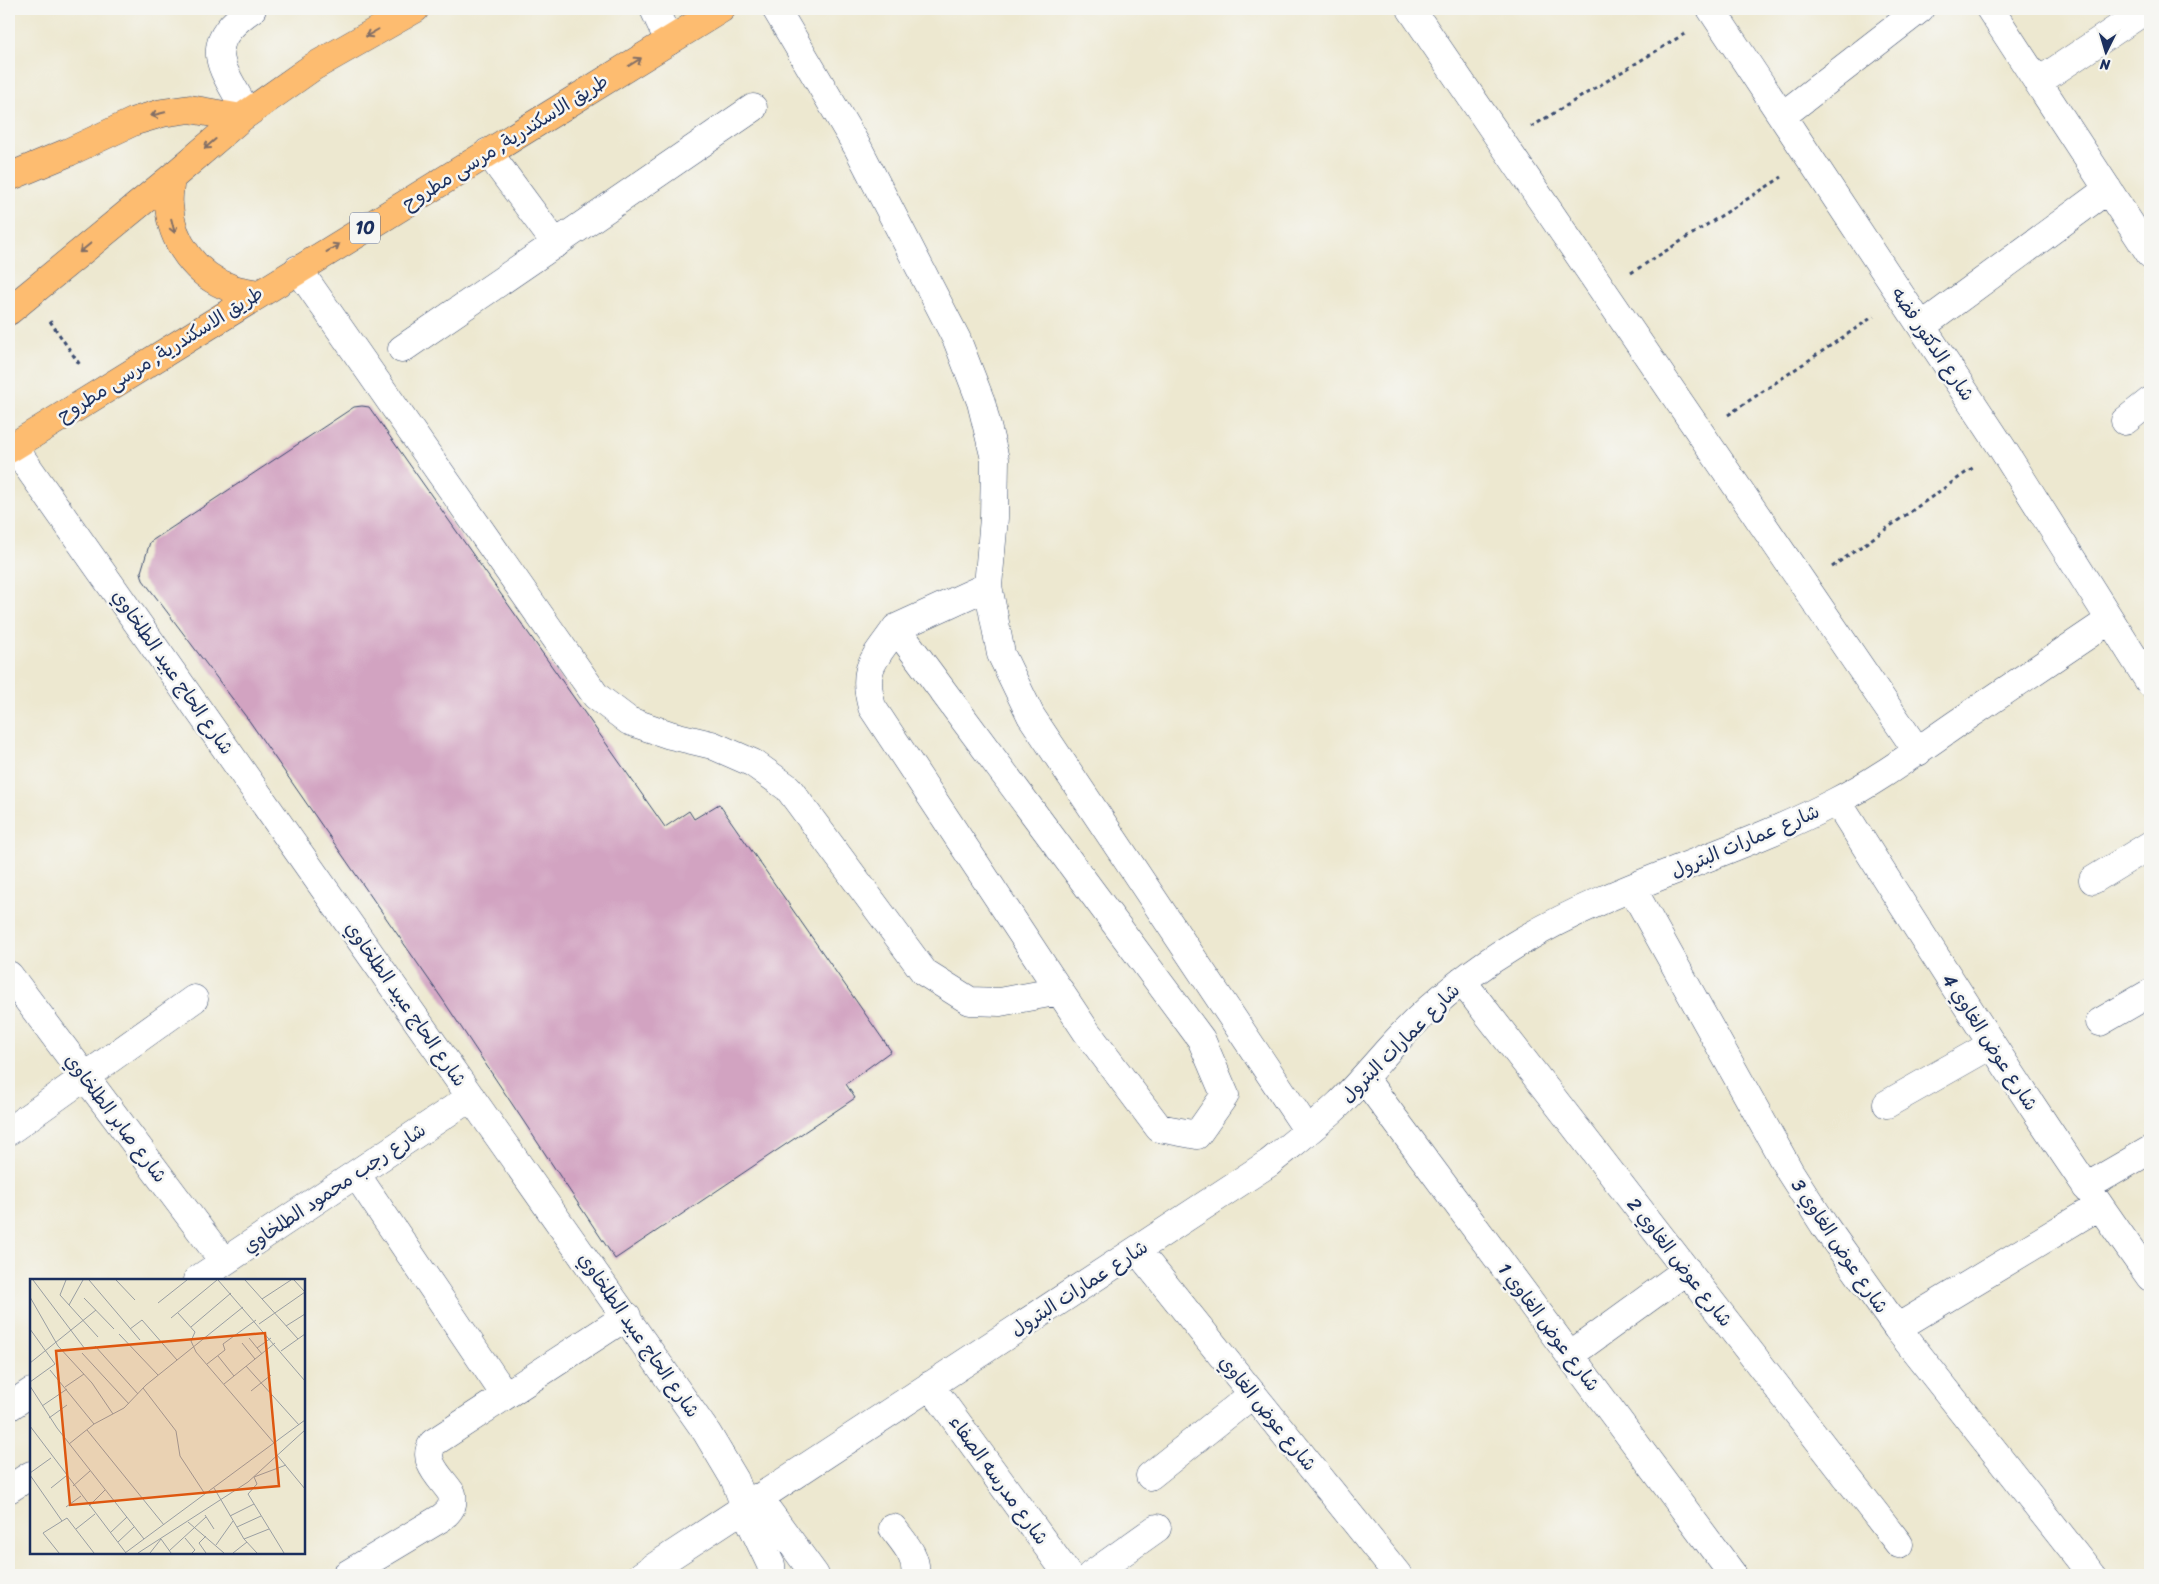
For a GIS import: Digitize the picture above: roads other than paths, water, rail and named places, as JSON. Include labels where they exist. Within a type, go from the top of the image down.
[{"type":"main road","points":[[9,311],[171,178],[244,115],[313,67],[415,9]]},
{"type":"main road","name":"طريق الاسكندرية, مرسى مطروح","points":[[11,447],[721,9]]},
{"type":"main road","points":[[9,177],[69,152],[135,121],[162,113],[190,109],[244,115]]},
{"type":"main road","points":[[171,178],[169,205],[174,232],[187,256],[207,275],[230,288],[258,294]]},
{"type":"street","points":[[244,115],[219,61],[219,50],[226,29],[252,9]]},
{"type":"street","points":[[654,9],[669,41]]},
{"type":"street","points":[[776,9],[858,148],[956,340],[982,402],[995,459],[994,518],[988,586],[1001,654],[1031,716],[1308,1131]]},
{"type":"street","points":[[1411,9],[1918,752]]},
{"type":"street","points":[[1782,116],[1920,9]]},
{"type":"street","points":[[1990,9],[2150,254]]},
{"type":"street","points":[[2038,82],[2147,9]]},
{"type":"street","name":"شارع الدكتور فضه","points":[[1713,12],[2002,448],[2150,683]]},
{"type":"street","points":[[402,349],[753,108]]},
{"type":"street","points":[[488,152],[556,244]]},
{"type":"street","points":[[1922,326],[2108,189]]},
{"type":"street","points":[[298,269],[596,696],[629,721],[670,735],[712,745],[752,762],[788,788],[924,972],[970,1001],[1000,1002],[1060,991]]},
{"type":"street","points":[[2125,421],[2150,402]]},
{"type":"street","name":"شارع الحاج عبيد الطلخاوي","points":[[11,447],[627,1316],[722,1456],[752,1501],[751,1523],[771,1565],[772,1575]]},
{"type":"street","points":[[896,628],[1201,1039],[1225,1095],[1197,1135],[1159,1128],[1086,1031],[872,707],[867,689],[868,669],[896,628],[988,586]]},
{"type":"street","name":"شارع عمارات البترول","points":[[642,1575],[1269,1163],[1308,1131],[1364,1078],[1391,1047],[1462,981],[1515,945],[1571,915],[1632,888],[1749,842],[1837,801],[1918,752],[2110,620]]},
{"type":"street","name":"شارع عوض الغاوي 4","points":[[1837,801],[1991,1045],[2092,1197],[2150,1277]]},
{"type":"street","points":[[2093,880],[2150,845]]},
{"type":"street","name":"شارع عوض الغاوي 3","points":[[1632,888],[1790,1172],[1860,1277],[1897,1328],[2092,1575]]},
{"type":"street","name":"شارع صابر الطلخاوي","points":[[9,975],[224,1262]]},
{"type":"street","name":"شارع عوض الغاوي 2","points":[[1462,981],[1899,1544]]},
{"type":"street","points":[[2100,1022],[2150,993]]},
{"type":"street","points":[[9,1131],[194,999]]},
{"type":"street","points":[[1887,1104],[1991,1045]]},
{"type":"street","name":"شارع عوض الغاوي 1","points":[[1364,1078],[1734,1575]]},
{"type":"street","name":"شارع رجب محمود الطلخاوي","points":[[198,1279],[471,1097]]},
{"type":"street","points":[[1897,1328],[2092,1197],[2150,1150]]},
{"type":"street","points":[[356,1174],[505,1395]]},
{"type":"street","name":"شارع عوض الغاوي","points":[[1137,1250],[1398,1575]]},
{"type":"street","points":[[1570,1355],[1687,1270]]},
{"type":"street","points":[[346,1575],[441,1518],[451,1510],[452,1494],[430,1464],[430,1448],[437,1440],[627,1316]]},
{"type":"street","name":"شارع مدرسه الصفاء","points":[[930,1384],[1068,1575]]},
{"type":"street","points":[[9,1407],[30,1393]]},
{"type":"street","points":[[1150,1476],[1253,1394]]},
{"type":"street","points":[[9,1489],[30,1475]]},
{"type":"street","points":[[752,1501],[815,1575]]},
{"type":"street","points":[[893,1528],[914,1557],[915,1575]]},
{"type":"street","points":[[1092,1575],[1158,1528]]}]
